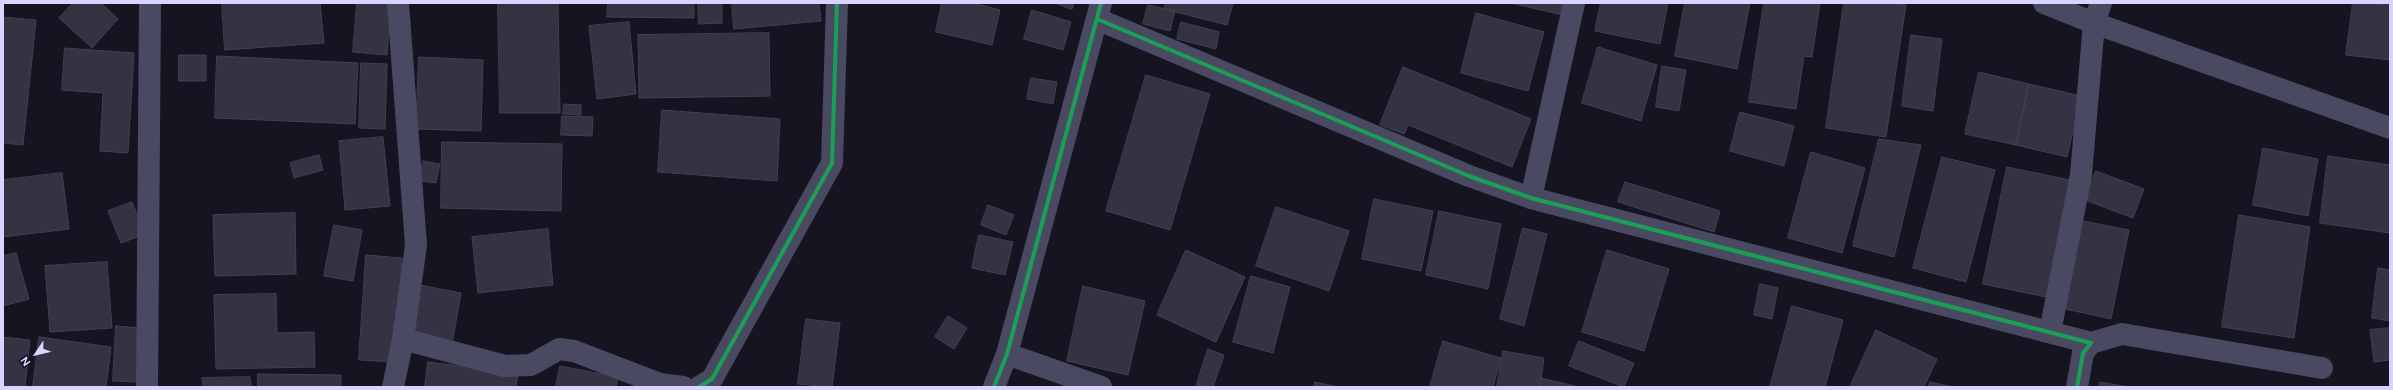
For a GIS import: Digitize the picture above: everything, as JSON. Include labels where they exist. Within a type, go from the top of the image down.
[{"type":"street","points":[[147,387],[150,3]]},
{"type":"street","points":[[393,387],[403,339],[416,245],[398,3]]},
{"type":"street","points":[[699,387],[712,379],[832,163],[837,3]]},
{"type":"street","points":[[1531,198],[1574,3]]},
{"type":"street","points":[[2044,3],[2094,23],[2390,128]]},
{"type":"street","points":[[2050,332],[2081,175],[2094,23],[2101,3]]},
{"type":"street","points":[[994,387],[1007,354],[1099,11],[1469,176],[1531,198],[2090,343],[2122,334],[2322,368]]},
{"type":"street","points":[[403,339],[505,366],[531,365],[559,349],[574,351],[660,384],[683,387]]},
{"type":"street","points":[[2077,387],[2082,353],[2090,343]]},
{"type":"street","points":[[1007,354],[1101,387]]},
{"type":"building","points":[[73,3],[101,3],[118,19],[92,48],[59,18]]},
{"type":"building","points":[[222,3],[320,3],[324,43],[225,50]]},
{"type":"building","points":[[357,3],[391,3],[387,55],[353,52]]},
{"type":"building","points":[[498,3],[558,3],[560,113],[500,113]]},
{"type":"building","points":[[608,3],[694,3],[694,18],[607,17]]},
{"type":"building","points":[[698,3],[722,3],[722,23],[699,24]]},
{"type":"building","points":[[732,3],[819,3],[821,21],[734,29]]},
{"type":"building","points":[[942,3],[973,3],[1000,10],[992,45],[936,32]]},
{"type":"building","points":[[1055,3],[1074,3],[1072,9]]},
{"type":"building","points":[[1166,3],[1233,3],[1227,25],[1164,9]]},
{"type":"building","points":[[1511,3],[1562,3],[1560,14]]},
{"type":"building","points":[[1601,3],[1668,3],[1660,44],[1595,31]]},
{"type":"building","points":[[1685,3],[1750,3],[1737,69],[1675,56]]},
{"type":"building","points":[[1764,3],[1820,3],[1812,57],[1804,56],[1796,109],[1749,102]]},
{"type":"building","points":[[1844,3],[1891,3],[1906,5],[1886,137],[1826,128]]},
{"type":"building","points":[[2353,3],[2390,5],[2390,60],[2346,55]]},
{"type":"building","points":[[1148,5],[1175,11],[1170,31],[1143,24]]},
{"type":"building","points":[[1032,10],[1071,22],[1063,50],[1024,39]]},
{"type":"building","points":[[1476,13],[1544,32],[1528,91],[1461,73]]},
{"type":"building","points":[[3,17],[36,20],[23,145],[3,143]]},
{"type":"building","points":[[629,22],[636,94],[597,99],[589,26]]},
{"type":"building","points":[[1181,22],[1219,32],[1216,49],[1177,39]]},
{"type":"building","points":[[769,33],[770,96],[639,98],[638,35]]},
{"type":"building","points":[[1911,35],[1942,39],[1933,111],[1902,106]]},
{"type":"building","points":[[1598,47],[1657,65],[1641,121],[1582,103]]},
{"type":"building","points":[[65,48],[134,53],[128,153],[100,151],[103,93],[62,90]]},
{"type":"building","points":[[179,55],[206,55],[206,81],[179,81]]},
{"type":"building","points":[[217,56],[358,63],[355,124],[215,118]]},
{"type":"building","points":[[419,57],[483,60],[481,131],[416,129]]},
{"type":"building","points":[[361,63],[387,64],[385,129],[359,128]]},
{"type":"building","points":[[1662,66],[1686,70],[1679,111],[1656,107]]},
{"type":"building","points":[[1403,67],[1531,119],[1512,167],[1408,125],[1404,134],[1380,125]]},
{"type":"building","points":[[1979,72],[2029,84],[2016,145],[1965,134]]},
{"type":"building","points":[[1146,75],[1210,94],[1170,230],[1106,211]]},
{"type":"building","points":[[1031,78],[1057,82],[1053,104],[1027,99]]},
{"type":"building","points":[[2029,84],[2081,96],[2067,157],[2016,145]]},
{"type":"building","points":[[564,104],[581,105],[581,115],[563,114]]},
{"type":"building","points":[[662,110],[780,119],[777,181],[658,172]]},
{"type":"building","points":[[1740,112],[1794,126],[1784,166],[1730,151]]},
{"type":"building","points":[[562,116],[593,117],[592,136],[561,135]]},
{"type":"building","points":[[383,137],[390,206],[345,210],[339,141]]},
{"type":"building","points":[[1879,139],[1921,145],[1894,257],[1853,246]]},
{"type":"building","points":[[442,142],[562,144],[561,211],[441,208]]},
{"type":"building","points":[[2263,148],[2318,159],[2308,216],[2253,205]]},
{"type":"building","points":[[1811,152],[1865,168],[1842,253],[1788,238]]},
{"type":"building","points":[[319,155],[323,170],[294,178],[290,163]]},
{"type":"building","points":[[2328,156],[2390,165],[2390,233],[2320,223]]},
{"type":"building","points":[[1942,157],[1995,170],[1966,282],[1913,268]]},
{"type":"building","points":[[423,161],[440,164],[436,183],[420,181]]},
{"type":"building","points":[[2007,167],[2070,180],[2046,297],[1983,284]]},
{"type":"building","points":[[2096,171],[2144,189],[2133,218],[2085,200]]},
{"type":"building","points":[[62,173],[69,229],[3,237],[3,180]]},
{"type":"building","points":[[1625,182],[1720,211],[1714,232],[1618,202]]},
{"type":"building","points":[[1374,199],[1433,211],[1421,271],[1362,259]]},
{"type":"building","points":[[132,202],[145,234],[121,243],[108,211]]},
{"type":"building","points":[[988,205],[1014,215],[1006,235],[981,225]]},
{"type":"building","points":[[1276,207],[1349,231],[1329,291],[1256,266]]},
{"type":"building","points":[[1439,211],[1501,224],[1488,289],[1426,275]]},
{"type":"building","points":[[295,213],[296,274],[215,276],[213,215]]},
{"type":"building","points":[[2239,215],[2310,227],[2294,338],[2222,327]]},
{"type":"building","points":[[2078,220],[2129,230],[2111,319],[2061,308]]},
{"type":"building","points":[[334,225],[362,230],[353,281],[324,276]]},
{"type":"building","points":[[1523,228],[1547,234],[1524,326],[1500,319]]},
{"type":"building","points":[[548,229],[553,285],[478,293],[472,237]]},
{"type":"building","points":[[979,235],[1013,242],[1005,275],[972,268]]},
{"type":"building","points":[[1186,250],[1245,277],[1216,342],[1157,315]]},
{"type":"building","points":[[1607,250],[1669,269],[1644,351],[1582,332]]},
{"type":"building","points":[[16,253],[29,299],[3,306],[3,256]]},
{"type":"building","points":[[366,255],[402,258],[395,362],[359,360]]},
{"type":"building","points":[[107,262],[112,328],[50,332],[45,266]]},
{"type":"building","points":[[2378,268],[2390,270],[2390,321],[2372,318]]},
{"type":"building","points":[[1251,276],[1290,287],[1273,353],[1233,342]]},
{"type":"building","points":[[1760,284],[1778,288],[1772,319],[1754,315]]},
{"type":"building","points":[[420,285],[461,293],[452,344],[412,337]]},
{"type":"building","points":[[1083,286],[1145,301],[1128,375],[1067,361]]},
{"type":"building","points":[[276,294],[277,333],[314,332],[315,367],[216,369],[214,295]]},
{"type":"building","points":[[1792,306],[1843,320],[1825,387],[1770,387]]},
{"type":"building","points":[[948,316],[967,328],[954,349],[935,337]]},
{"type":"building","points":[[806,319],[840,323],[832,387],[798,384]]},
{"type":"building","points":[[116,326],[142,328],[139,382],[113,381]]},
{"type":"building","points":[[2390,328],[2390,360],[2374,362],[2370,330]]},
{"type":"building","points":[[1876,330],[1937,359],[1924,387],[1850,387]]},
{"type":"building","points":[[3,337],[30,340],[25,387],[3,387]]},
{"type":"building","points":[[39,337],[111,347],[106,387],[33,387]]},
{"type":"building","points":[[1443,341],[1501,358],[1493,387],[1430,387]]},
{"type":"building","points":[[1579,341],[1634,363],[1624,387],[1569,366]]},
{"type":"building","points":[[1208,349],[1224,355],[1213,387],[1196,387]]},
{"type":"building","points":[[1503,351],[1544,358],[1540,387],[1497,387]]},
{"type":"building","points":[[428,362],[518,373],[516,387],[425,387]]},
{"type":"building","points":[[560,366],[618,377],[616,387],[556,387]]},
{"type":"building","points":[[258,374],[341,375],[341,387],[258,387]]},
{"type":"building","points":[[250,377],[251,387],[203,387],[202,378]]},
{"type":"building","points":[[1541,378],[1579,387],[1540,387]]},
{"type":"building","points":[[1315,382],[1338,387],[1314,387]]},
{"type":"building","points":[[1930,382],[1953,387],[1928,387]]},
{"type":"building","points":[[2100,382],[2128,387],[2099,387]]},
{"type":"cycle path","points":[[699,387],[712,379],[832,163],[837,3]]},
{"type":"cycle path","points":[[994,387],[1007,354],[1101,3]]},
{"type":"cycle path","points":[[1097,19],[1469,176],[1531,198],[2091,343],[2083,353],[2077,387]]}]
